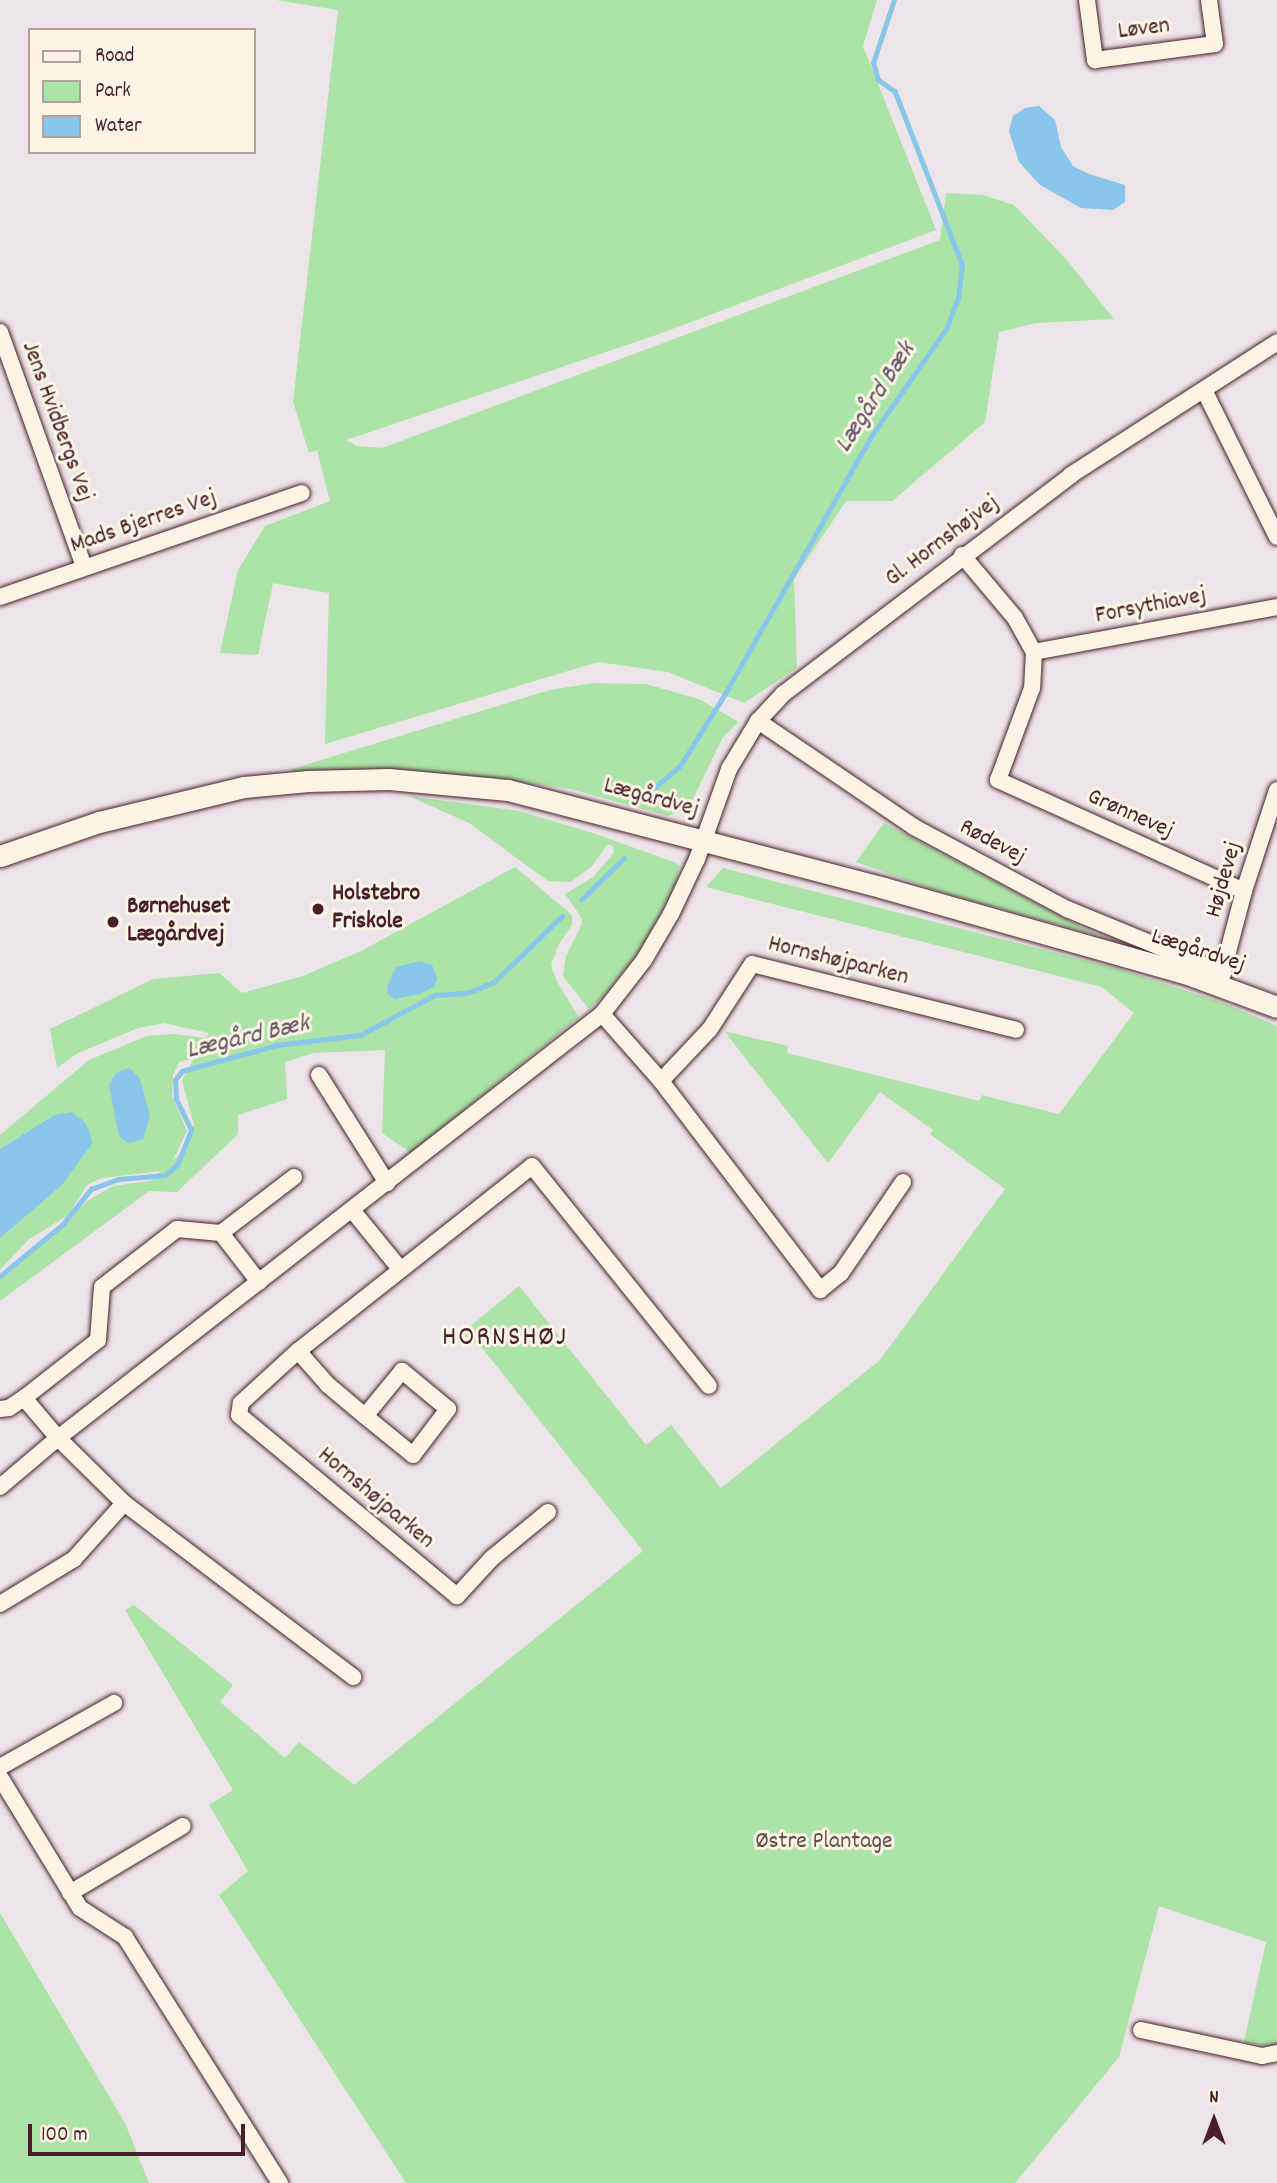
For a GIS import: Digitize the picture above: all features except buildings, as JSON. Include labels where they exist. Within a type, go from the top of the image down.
[{"type":"street","name":"Løven","points":[[1087,0],[1095,60],[1215,44],[1209,0]]},
{"type":"street","name":"Jens Hvidbergs Vej","points":[[0,332],[84,567]]},
{"type":"street","name":"Gl. Hornshøjvej","points":[[703,840],[729,769],[758,721],[783,694],[962,555],[1071,475],[1277,342]]},
{"type":"street","points":[[1204,390],[1277,537]]},
{"type":"street","name":"Mads Bjerres Vej","points":[[0,597],[302,493]]},
{"type":"street","points":[[962,555],[1015,618],[1034,652]]},
{"type":"street","name":"Forsythiavej","points":[[1034,652],[1277,607]]},
{"type":"street","name":"Grønnevej","points":[[1034,652],[1032,688],[998,780],[1244,891]]},
{"type":"street","name":"Rødevej","points":[[758,721],[914,827],[1067,909],[1221,979]]},
{"type":"street","name":"Lægårdvej","points":[[0,856],[99,822],[244,787],[308,781],[389,779],[508,790],[1221,979],[1277,1007]]},
{"type":"street","name":"Højdevej","points":[[1221,979],[1244,891],[1277,790]]},
{"type":"street","points":[[0,1488],[58,1438],[602,1014],[644,960],[671,914],[703,840]]},
{"type":"street","name":"Hornshøjparken","points":[[661,1082],[710,1029],[752,964],[1016,1030]]},
{"type":"street","points":[[602,1014],[661,1082],[820,1290],[841,1273],[903,1182]]},
{"type":"street","points":[[319,1075],[387,1183]]},
{"type":"street","name":"Hornshøjparken","points":[[548,1512],[492,1559],[457,1596],[239,1415],[241,1403],[299,1351],[532,1166],[709,1385]]},
{"type":"street","points":[[0,1409],[9,1408],[24,1398],[98,1340],[102,1287],[177,1229],[221,1233],[294,1177]]},
{"type":"street","points":[[352,1210],[401,1270]]},
{"type":"street","points":[[221,1233],[259,1282]]},
{"type":"street","points":[[299,1351],[328,1385],[365,1416],[414,1455],[448,1409],[402,1371],[365,1416]]},
{"type":"street","points":[[24,1398],[58,1438],[124,1503],[353,1677]]},
{"type":"street","points":[[0,1604],[74,1559],[124,1503]]},
{"type":"street","points":[[0,1767],[114,1703]]},
{"type":"street","points":[[0,1777],[80,1909],[125,1937],[280,2183]]},
{"type":"street","points":[[70,1893],[183,1826]]},
{"type":"street","points":[[1141,2030],[1262,2056],[1277,2053]]},
{"type":"green space","points":[[276,0],[877,0],[863,46],[936,230],[659,334],[346,440],[357,446],[382,448],[940,240],[946,193],[983,195],[1014,205],[1066,259],[1114,319],[1036,323],[999,332],[985,422],[892,501],[846,501],[794,579],[797,668],[744,703],[668,672],[598,662],[325,744],[329,593],[273,583],[258,655],[220,653],[238,570],[265,526],[330,501],[317,450],[309,453],[293,402],[338,10]]},
{"type":"green space","points":[[593,683],[646,684],[699,699],[739,722],[723,737],[689,807],[668,816],[571,789],[491,778],[387,769],[292,775],[292,769],[550,690]]},
{"type":"green space","points":[[409,796],[519,811],[596,834],[676,863],[679,866],[676,885],[641,949],[605,995],[589,1009],[563,976],[566,956],[582,924],[581,917],[565,894],[593,877],[614,853],[613,846],[608,844],[592,866],[571,882],[548,881],[469,823]]},
{"type":"green space","points":[[884,823],[1099,936],[940,892],[856,862]]},
{"type":"green space","points":[[515,867],[572,915],[572,925],[559,944],[551,965],[557,982],[579,1017],[411,1153],[382,1133],[385,1050],[314,1053],[285,1062],[287,1099],[238,1115],[238,1134],[177,1192],[149,1191],[0,1301],[0,1276],[89,1200],[113,1186],[150,1181],[161,1171],[102,1178],[88,1184],[68,1215],[28,1240],[0,1270],[0,1238],[61,1186],[54,1115],[0,1149],[0,1135],[89,1060],[147,1036],[173,1034],[206,1038],[209,1033],[164,1023],[138,1028],[76,1054],[57,1068],[50,1029],[153,979],[219,973],[242,993],[303,976],[361,951]],"holes":[[[194,1058],[182,1081],[194,1125],[181,1153],[173,1160],[187,1131],[172,1096],[173,1075],[179,1062]]]},
{"type":"green space","name":"Østre Plantage","points":[[723,868],[1119,969],[1221,1002],[1277,1026],[1277,2044],[1266,2046],[1244,2042],[1266,1942],[1159,1906],[1119,2057],[1015,2183],[406,2183],[219,1895],[248,1871],[209,1805],[233,1790],[125,1610],[134,1605],[233,1685],[220,1702],[285,1758],[299,1742],[354,1785],[643,1551],[483,1349],[462,1333],[519,1286],[646,1445],[671,1425],[721,1488],[880,1360],[1005,1189],[930,1134],[933,1130],[880,1092],[828,1163],[724,1031],[788,1046],[787,1053],[979,1101],[982,1095],[1059,1114],[1134,1013],[1102,987],[706,887]]},
{"type":"green space","points":[[0,1913],[125,2123],[149,2183],[0,2183]]},
{"type":"water","points":[[1039,106],[1055,120],[1061,147],[1073,166],[1125,185],[1125,202],[1113,210],[1081,208],[1040,185],[1019,162],[1009,131],[1013,116],[1025,108]]},
{"type":"water","points":[[420,961],[432,965],[437,979],[434,987],[419,994],[395,999],[388,995],[387,987],[396,967]]},
{"type":"water","points":[[129,1068],[140,1078],[150,1116],[143,1139],[129,1143],[119,1137],[109,1085],[116,1073]]},
{"type":"water","points":[[71,1112],[84,1121],[92,1144],[61,1186],[0,1238],[0,1149],[54,1115]]},
{"type":"waterway","name":"Lægård Bæk","points":[[652,790],[680,766],[726,692],[870,438],[946,329],[958,298],[962,265],[895,92],[878,80],[873,63],[894,0]]},
{"type":"waterway","name":"Lægård Bæk","points":[[581,900],[624,858]]},
{"type":"waterway","name":"Lægård Bæk","points":[[0,1276],[63,1224],[91,1189],[119,1179],[165,1175],[177,1165],[191,1130],[176,1099],[175,1080],[182,1071],[277,1045],[360,1035],[435,995],[467,993],[494,982],[562,916]]},
{"type":"place","name":"Holstebro Friskole","points":[[318,909]]},
{"type":"place","name":"Børnehuset Lægårdvej","points":[[113,922]]},
{"type":"district","name":"HORNSHØJ","points":[[505,1339]]}]
